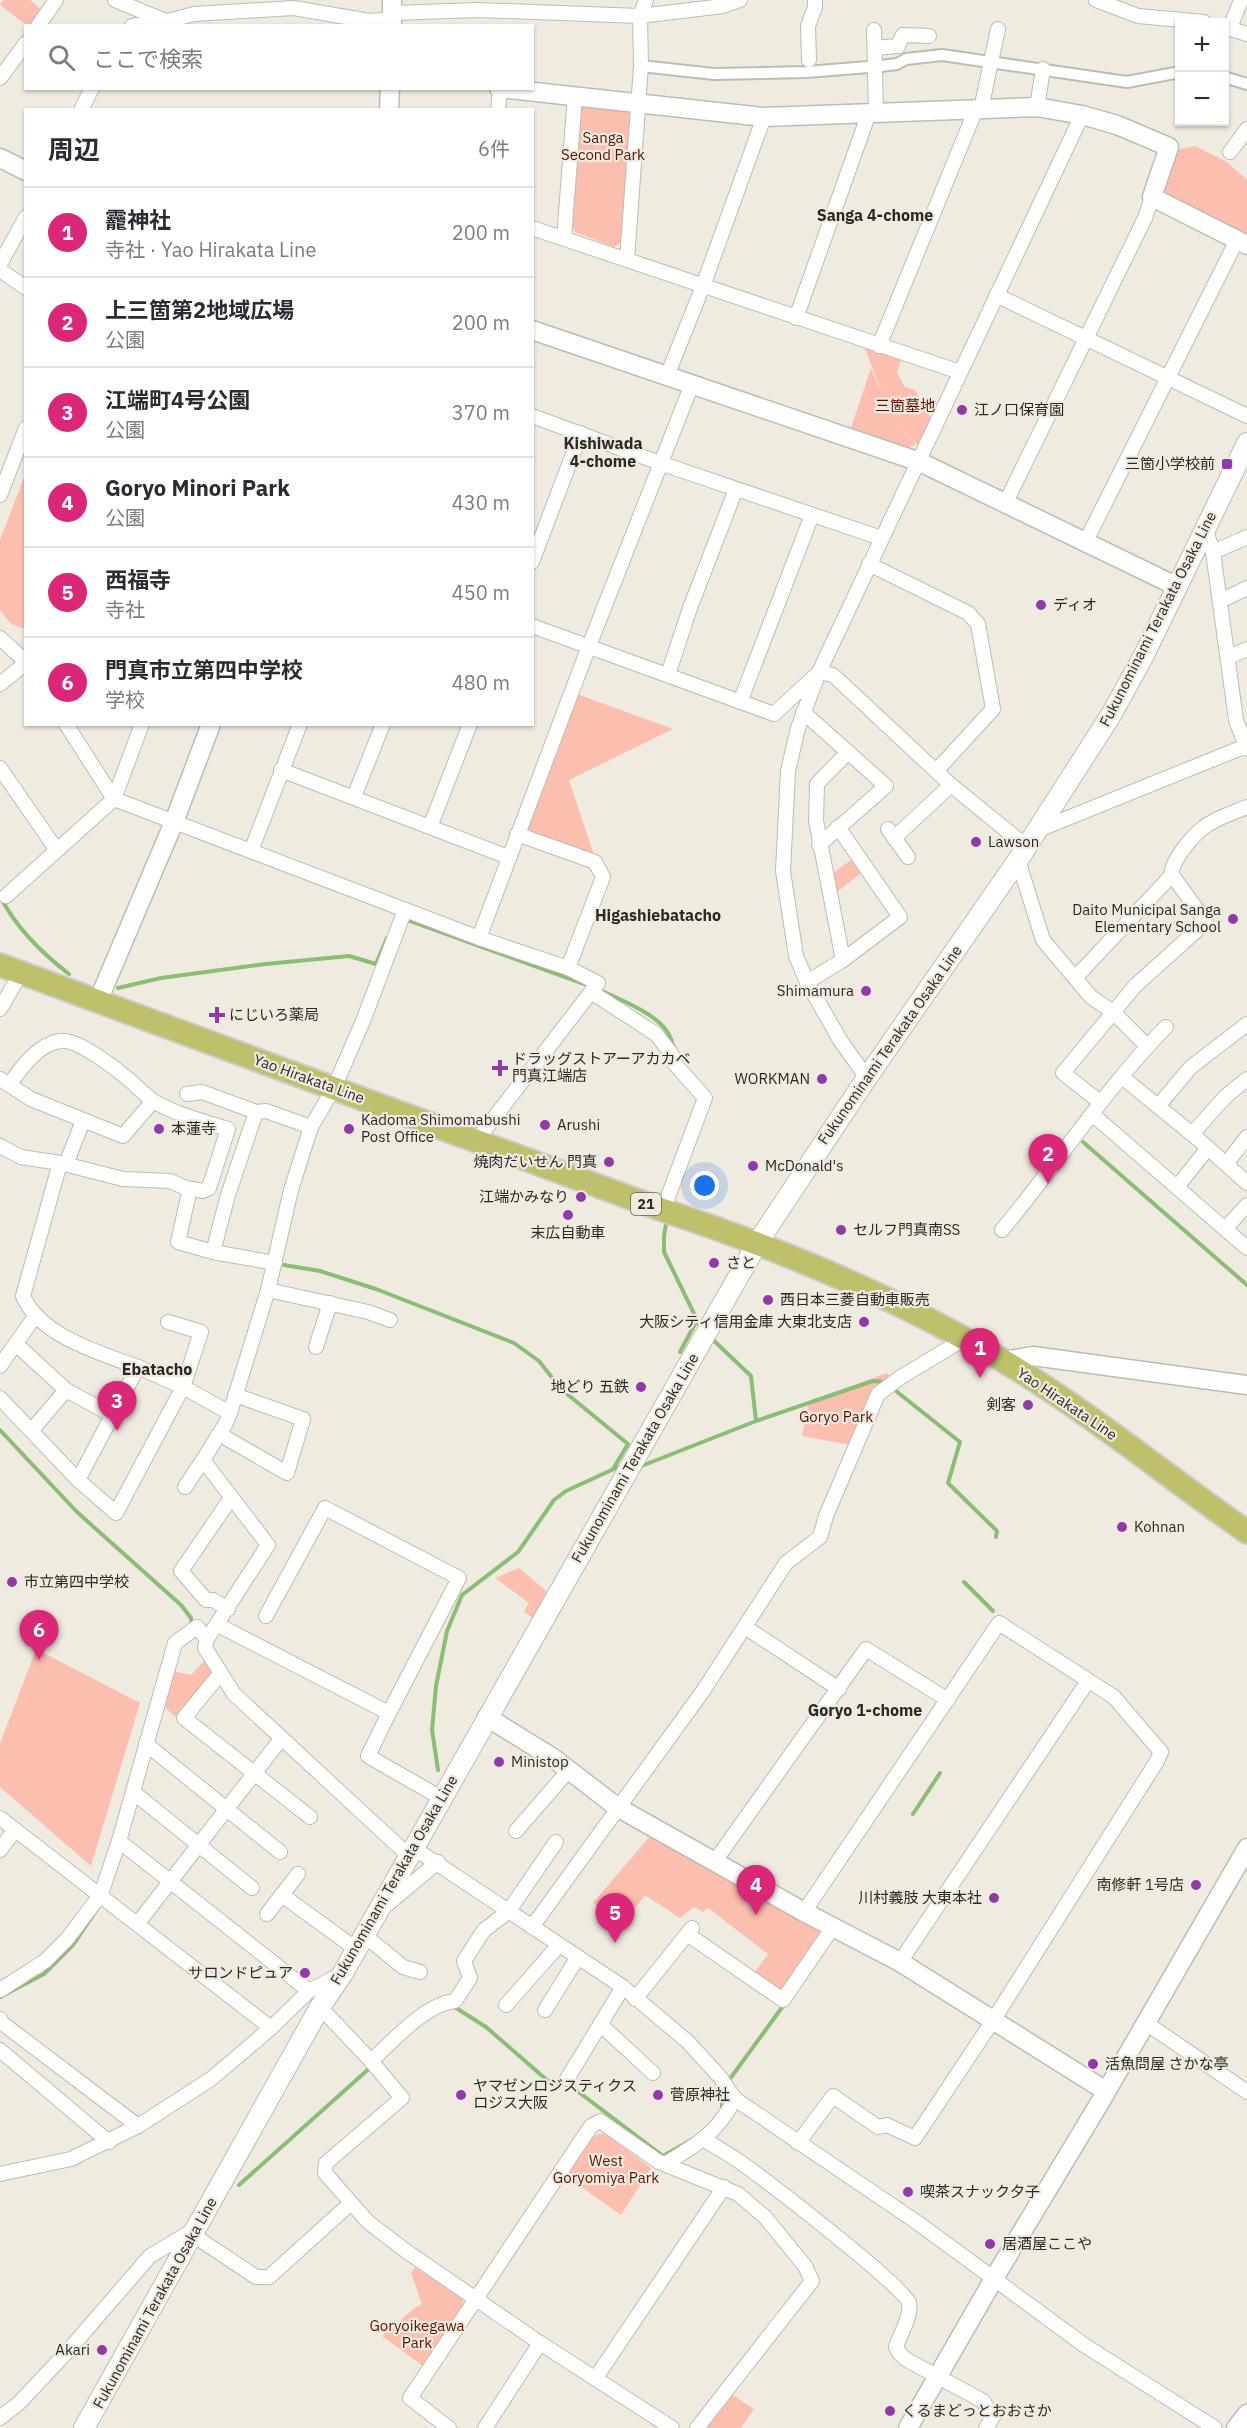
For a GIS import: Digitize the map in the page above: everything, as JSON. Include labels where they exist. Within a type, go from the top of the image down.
[{"type":"main road","name":"Fukunominami Terakata Osaka Line","points":[[84,2428],[195,2231],[315,1999],[343,1972],[758,1242],[867,1078],[1023,853],[1111,715],[1247,443]]},
{"type":"main road","name":"Yao Hirakata Line","points":[[10,969],[663,1210],[758,1242],[888,1300],[1003,1361],[1086,1415],[1247,1532]]},
{"type":"street","points":[[39,24],[56,0]]},
{"type":"street","points":[[115,0],[168,21]]},
{"type":"street","points":[[596,14],[599,0]]},
{"type":"street","points":[[627,260],[641,66],[640,16],[646,0]]},
{"type":"street","points":[[146,24],[242,6],[294,8],[369,21],[392,10],[478,9],[640,16],[723,6],[740,0]]},
{"type":"street","points":[[809,60],[808,26],[815,7],[815,0]]},
{"type":"street","points":[[1096,0],[1138,16],[1175,19]]},
{"type":"street","points":[[1229,24],[1241,0]]},
{"type":"street","points":[[879,346],[978,109],[999,29]]},
{"type":"street","points":[[1229,29],[1247,34]]},
{"type":"street","points":[[796,318],[872,112],[875,66],[874,30]]},
{"type":"street","points":[[875,48],[898,46],[903,35],[929,36]]},
{"type":"street","points":[[0,78],[24,46]]},
{"type":"street","points":[[641,66],[714,74],[806,72],[875,66],[942,55],[992,60],[1127,82],[1175,73]]},
{"type":"street","points":[[1037,107],[1043,69]]},
{"type":"street","points":[[1229,79],[1247,84]]},
{"type":"street","points":[[82,108],[91,90]]},
{"type":"street","points":[[389,108],[390,90]]},
{"type":"street","points":[[498,108],[499,90]]},
{"type":"street","points":[[510,90],[764,117],[1037,107],[1082,115],[1117,125],[1169,147],[1145,219],[1005,504]]},
{"type":"street","points":[[564,238],[575,96]]},
{"type":"street","points":[[867,1078],[840,1040],[807,982],[796,956],[783,871],[789,771],[803,712],[819,672],[1082,115]]},
{"type":"street","points":[[667,376],[703,286],[764,117]]},
{"type":"street","points":[[1230,152],[1246,134]]},
{"type":"street","points":[[0,158],[24,170]]},
{"type":"street","points":[[1085,543],[1167,378],[1242,242],[1152,197]]},
{"type":"street","points":[[0,264],[24,221]]},
{"type":"street","points":[[534,229],[960,372]]},
{"type":"street","points":[[0,270],[24,287]]},
{"type":"street","points":[[996,295],[1247,416]]},
{"type":"street","points":[[534,331],[920,462],[1176,586]]},
{"type":"street","points":[[479,938],[589,646],[692,384]]},
{"type":"street","points":[[534,417],[660,463],[882,538]]},
{"type":"street","points":[[534,557],[581,433]]},
{"type":"street","points":[[0,495],[24,436]]},
{"type":"street","points":[[668,675],[690,608],[736,489]]},
{"type":"street","points":[[740,702],[812,515]]},
{"type":"street","points":[[1038,830],[1246,747],[1236,720],[1213,552],[1205,528]]},
{"type":"street","points":[[1213,552],[1247,537]]},
{"type":"street","points":[[869,564],[968,613],[978,624],[993,709],[937,770]]},
{"type":"street","points":[[1220,601],[1247,588]]},
{"type":"street","points":[[534,627],[774,714],[819,672]]},
{"type":"street","points":[[0,638],[24,661]]},
{"type":"street","points":[[1228,657],[1247,649]]},
{"type":"street","points":[[0,684],[24,665]]},
{"type":"street","points":[[819,672],[833,675],[1023,853],[1043,940],[1091,997],[1113,1012],[1147,1046]]},
{"type":"street","points":[[803,712],[886,786],[819,845]]},
{"type":"street","points":[[67,726],[114,799],[479,938],[568,968],[598,983],[477,1140]]},
{"type":"street","points":[[6,896],[114,799],[141,726]]},
{"type":"street","points":[[98,1001],[174,822],[210,726]]},
{"type":"street","points":[[251,851],[299,726]]},
{"type":"street","points":[[354,797],[381,726]]},
{"type":"street","points":[[430,827],[469,726]]},
{"type":"street","points":[[843,960],[816,821],[817,784],[848,752]]},
{"type":"street","points":[[0,768],[56,849]]},
{"type":"street","points":[[281,770],[508,857]]},
{"type":"street","points":[[908,857],[891,834],[951,785]]},
{"type":"street","points":[[1247,807],[1202,828],[1173,862],[1170,870],[1206,922],[1135,986],[1063,1073],[1177,1187],[1247,1248]]},
{"type":"street","points":[[807,982],[843,960],[900,916],[838,827]]},
{"type":"street","points":[[517,834],[595,862],[603,877],[568,968]]},
{"type":"street","points":[[1076,977],[1172,875]]},
{"type":"street","points":[[185,1487],[230,1413],[268,1290],[291,1190],[311,1127],[334,1088],[363,1021],[405,909]]},
{"type":"street","points":[[0,1009],[10,969]]},
{"type":"street","points":[[591,992],[656,1034],[671,1053],[674,1063],[705,1098],[663,1210]]},
{"type":"street","points":[[1158,1106],[1191,1067],[1247,1024]]},
{"type":"street","points":[[1002,1230],[1096,1108],[1147,1046],[1166,1027]]},
{"type":"street","points":[[0,1146],[21,1156],[63,1163],[123,1179],[170,1181],[186,1188],[203,1191],[208,1188],[228,1129],[175,1112],[153,1101],[101,1059],[73,1042],[61,1040],[37,1053],[4,1082],[31,1100],[123,1136],[153,1101]]},
{"type":"street","points":[[1122,1077],[1247,1183]]},
{"type":"street","points":[[1192,1134],[1226,1096],[1247,1079]]},
{"type":"street","points":[[187,1094],[202,1092],[256,1112],[266,1111],[311,1127]]},
{"type":"street","points":[[213,1252],[228,1195],[256,1112]]},
{"type":"street","points":[[83,1121],[63,1163],[23,1296],[28,1308],[68,1341],[138,1367],[230,1413]]},
{"type":"street","points":[[1226,1164],[1247,1137]]},
{"type":"street","points":[[1177,1187],[1208,1148]]},
{"type":"street","points":[[186,1188],[189,1193],[178,1242],[213,1252],[274,1263]]},
{"type":"street","points":[[1226,1229],[1247,1205]]},
{"type":"street","points":[[268,1290],[368,1312],[390,1320]]},
{"type":"street","points":[[316,1347],[330,1303]]},
{"type":"street","points":[[0,1366],[36,1315]]},
{"type":"street","points":[[0,1398],[78,1480],[116,1513],[183,1388],[201,1332],[168,1323]]},
{"type":"street","points":[[532,1927],[703,1691],[786,1563],[820,1537],[826,1516],[878,1395],[901,1377],[964,1339]]},
{"type":"street","points":[[16,1344],[66,1390],[112,1415]]},
{"type":"street","points":[[1003,1361],[1033,1356],[1247,1385]]},
{"type":"street","points":[[78,1480],[138,1367]]},
{"type":"street","points":[[32,1430],[66,1390]]},
{"type":"street","points":[[219,1434],[287,1473],[303,1419],[269,1409],[235,1395]]},
{"type":"street","points":[[203,1460],[268,1545],[207,1639],[205,1648],[219,1674],[234,1694],[281,1739],[410,1851],[438,1863],[623,1987],[635,2000],[688,2042],[728,2090],[798,2143],[918,2223],[1084,2345],[1215,2428]]},
{"type":"street","points":[[228,1609],[213,1600],[206,1600],[181,1570],[231,1498]]},
{"type":"street","points":[[266,1616],[325,1508],[459,1578],[368,1756],[441,1798]]},
{"type":"street","points":[[798,2143],[833,2096],[878,2127],[887,2125],[915,2138],[994,2019],[1161,1752],[1114,1697],[999,1623],[804,1912]]},
{"type":"street","points":[[218,1625],[389,1713]]},
{"type":"street","points":[[745,1627],[839,1689]]},
{"type":"street","points":[[0,1990],[45,1961],[67,1939],[101,1894],[119,1841],[175,1643],[197,1628],[207,1639]]},
{"type":"street","points":[[715,1861],[867,1649],[948,1700]]},
{"type":"street","points":[[219,1674],[184,1718],[310,1817]]},
{"type":"street","points":[[900,1962],[1088,1681]]},
{"type":"street","points":[[487,1717],[553,1758],[617,1807],[804,1912],[900,1962],[1106,2091]]},
{"type":"street","points":[[138,1923],[281,1739]]},
{"type":"street","points":[[146,1744],[280,1852]]},
{"type":"street","points":[[516,1831],[569,1770]]},
{"type":"street","points":[[133,1792],[252,1888]]},
{"type":"street","points":[[0,1818],[271,2028]]},
{"type":"street","points":[[0,1850],[15,1830]]},
{"type":"street","points":[[119,1841],[315,1999],[402,2098],[326,2163],[325,2173],[368,2222],[475,2300],[672,2428]]},
{"type":"street","points":[[371,2061],[430,2010],[443,2002],[455,2001],[470,1978],[464,1961],[472,1946],[484,1930],[508,1912],[556,1842]]},
{"type":"street","points":[[908,2428],[1247,1848]]},
{"type":"street","points":[[376,1912],[438,1863]]},
{"type":"street","points":[[267,1914],[298,1874]]},
{"type":"street","points":[[282,1895],[403,1967],[420,1972]]},
{"type":"street","points":[[635,2000],[690,1930],[783,2000],[833,1927]]},
{"type":"street","points":[[506,2005],[559,1945]]},
{"type":"street","points":[[545,2010],[578,1957]]},
{"type":"street","points":[[567,2079],[623,1987]]},
{"type":"street","points":[[0,2174],[71,2159],[138,2126],[211,2079],[271,2028],[315,1999]]},
{"type":"street","points":[[1,2022],[138,2126]]},
{"type":"street","points":[[1146,2023],[1247,2092]]},
{"type":"street","points":[[600,2024],[653,2073]]},
{"type":"street","points":[[0,2050],[109,2142]]},
{"type":"street","points":[[664,2164],[705,2140],[725,2117],[728,2090]]},
{"type":"street","points":[[449,2428],[410,2398],[591,2126],[600,2121],[664,2164],[738,2193],[765,2217],[805,2266],[812,2281],[697,2428]]},
{"type":"street","points":[[705,2140],[738,2160],[770,2184],[906,2296],[909,2314],[896,2347],[900,2354],[983,2402],[993,2417],[986,2428]]},
{"type":"street","points":[[595,2379],[724,2187]]},
{"type":"street","points":[[0,2418],[19,2403],[67,2352],[150,2256],[195,2231],[256,2277],[269,2277],[351,2203]]},
{"type":"street","points":[[485,2428],[540,2343]]},
{"type":"street","points":[[1236,2428],[1247,2414]]},
{"type":"green space","points":[[3,0],[30,0],[43,11],[32,24],[25,24],[0,5]]},
{"type":"green space","name":"Sanga Second Park","points":[[585,103],[625,109],[632,116],[622,242],[614,247],[575,232],[571,224],[578,110]]},
{"type":"green space","points":[[1195,146],[1227,162],[1247,180],[1247,240],[1166,197],[1163,188],[1177,150]]},
{"type":"green space","name":"三箇墓地","points":[[864,346],[901,360],[897,373],[905,387],[915,390],[931,419],[918,445],[897,424],[916,444],[905,450],[851,428],[871,368],[884,398]]},
{"type":"green space","points":[[24,478],[24,629],[11,624],[0,610],[0,540]]},
{"type":"green space","points":[[577,694],[673,729],[569,780],[594,855],[522,832]]},
{"type":"green space","points":[[854,858],[863,872],[834,894],[829,876]]},
{"type":"green space","name":"Goryo Park","points":[[887,1373],[891,1377],[851,1445],[802,1436],[809,1401]]},
{"type":"green space","points":[[519,1568],[550,1594],[536,1620],[524,1612],[529,1603],[495,1578]]},
{"type":"green space","points":[[36,1649],[140,1703],[91,1866],[0,1787],[0,1744]]},
{"type":"green space","points":[[204,1661],[213,1672],[175,1717],[162,1704],[173,1671],[191,1675]]},
{"type":"green space","points":[[650,1836],[825,1932],[782,1994],[754,1973],[768,1954],[708,1908],[703,1912],[694,1907],[680,1918],[645,1895],[624,1924],[593,1903]]},
{"type":"green space","name":"West Goryomiya Park","points":[[598,2134],[606,2134],[651,2168],[621,2215],[566,2176],[591,2139]]},
{"type":"green space","name":"Goryoikegawa Park","points":[[415,2267],[462,2298],[464,2306],[423,2366],[382,2336],[422,2304],[411,2273]]},
{"type":"green space","points":[[731,2394],[754,2409],[741,2428],[704,2428]]},
{"type":"waterway","points":[[1,898],[14,919],[31,939],[69,974]]},
{"type":"waterway","points":[[405,919],[590,986]]},
{"type":"waterway","points":[[118,988],[161,978],[349,956],[376,964],[387,938]]},
{"type":"waterway","points":[[602,991],[654,1018],[667,1032],[674,1047]]},
{"type":"waterway","points":[[1083,1142],[1247,1285]]},
{"type":"waterway","points":[[667,1218],[664,1252],[701,1328]]},
{"type":"waterway","points":[[278,1264],[320,1271],[376,1289],[514,1343],[539,1361],[561,1389],[628,1444],[613,1469]]},
{"type":"waterway","points":[[680,1352],[696,1322]]},
{"type":"waterway","points":[[710,1337],[751,1376],[756,1421]]},
{"type":"waterway","points":[[639,1467],[756,1421],[873,1381],[885,1382]]},
{"type":"waterway","points":[[891,1387],[960,1442],[948,1483],[997,1531],[996,1537]]},
{"type":"waterway","points":[[0,1430],[77,1512],[181,1605],[191,1618],[192,1625]]},
{"type":"waterway","points":[[438,1770],[432,1730],[436,1686],[447,1631],[462,1595],[518,1552],[554,1500],[566,1491],[618,1467]]},
{"type":"waterway","points":[[964,1582],[993,1611]]},
{"type":"waterway","points":[[913,1814],[940,1773]]},
{"type":"waterway","points":[[0,1997],[44,1974],[73,1945],[100,1905]]},
{"type":"waterway","points":[[727,2083],[786,2002]]},
{"type":"waterway","points":[[453,2006],[486,2027],[548,2081],[568,2084],[663,2156],[693,2139]]},
{"type":"waterway","points":[[239,2185],[372,2066]]},
{"type":"waterway","points":[[722,2089],[722,2111]]},
{"type":"place","name":"江ノ口保育園","points":[[962,410]]},
{"type":"place","name":"三箇小学校前","points":[[1227,464]]},
{"type":"place","name":"ディオ","points":[[1041,605]]},
{"type":"place","name":"Lawson","points":[[976,842]]},
{"type":"place","name":"Daito Municipal Sanga Elementary School","points":[[1233,919]]},
{"type":"place","name":"Shimamura","points":[[866,991]]},
{"type":"place","name":"にじいろ薬局","points":[[217,1015]]},
{"type":"place","name":"ドラッグストアーアカカベ 門真江端店","points":[[500,1068]]},
{"type":"place","name":"WORKMAN","points":[[822,1079]]},
{"type":"place","name":"Arushi","points":[[545,1125]]},
{"type":"place","name":"本蓮寺","points":[[159,1129]]},
{"type":"place","name":"Kadoma Shimomabushi Post Office","points":[[349,1129]]},
{"type":"place","name":"焼肉だいせん 門真","points":[[609,1162]]},
{"type":"place","name":"McDonald's","points":[[753,1166]]},
{"type":"place","name":"上三箇第2地域広場","points":[[1048,1184]]},
{"type":"place","name":"江端かみなり","points":[[581,1197]]},
{"type":"place","name":"末広自動車","points":[[568,1215]]},
{"type":"place","name":"セルフ門真南SS","points":[[841,1230]]},
{"type":"place","name":"さと","points":[[714,1263]]},
{"type":"place","name":"西日本三菱自動車販売","points":[[768,1300]]},
{"type":"place","name":"大阪シティ信用金庫 大東北支店","points":[[864,1322]]},
{"type":"place","name":"龗神社","points":[[980,1378]]},
{"type":"place","name":"地どり 五鉄","points":[[641,1387]]},
{"type":"place","name":"剣客","points":[[1028,1405]]},
{"type":"place","name":"江端町4号公園","points":[[117,1431]]},
{"type":"place","name":"Kohnan","points":[[1122,1527]]},
{"type":"place","name":"市立第四中学校","points":[[12,1582]]},
{"type":"place","name":"門真市立第四中学校","points":[[39,1660]]},
{"type":"place","name":"Ministop","points":[[499,1762]]},
{"type":"place","name":"南修軒 1号店","points":[[1196,1885]]},
{"type":"place","name":"川村義肢 大東本社","points":[[994,1898]]},
{"type":"place","name":"Goryo Minori Park","points":[[756,1915]]},
{"type":"place","name":"西福寺","points":[[615,1943]]},
{"type":"place","name":"サロンドピュア","points":[[305,1973]]},
{"type":"place","name":"活魚問屋 さかな亭","points":[[1093,2064]]},
{"type":"place","name":"ヤマゼンロジスティクス ロジス大阪","points":[[461,2095]]},
{"type":"place","name":"菅原神社","points":[[658,2095]]},
{"type":"place","name":"喫茶スナック夕子","points":[[908,2192]]},
{"type":"place","name":"居酒屋ここや","points":[[990,2244]]},
{"type":"place","name":"Akari","points":[[102,2350]]},
{"type":"place","name":"くるまどっとおおさか","points":[[890,2411]]},
{"type":"district","name":"Sanga 4-chome","points":[[875,215]]},
{"type":"district","name":"Kishiwada 4-chome","points":[[603,452]]},
{"type":"district","name":"Higashiebatacho","points":[[658,915]]},
{"type":"district","name":"Ebatacho","points":[[157,1369]]},
{"type":"district","name":"Goryo 1-chome","points":[[865,1710]]}]
